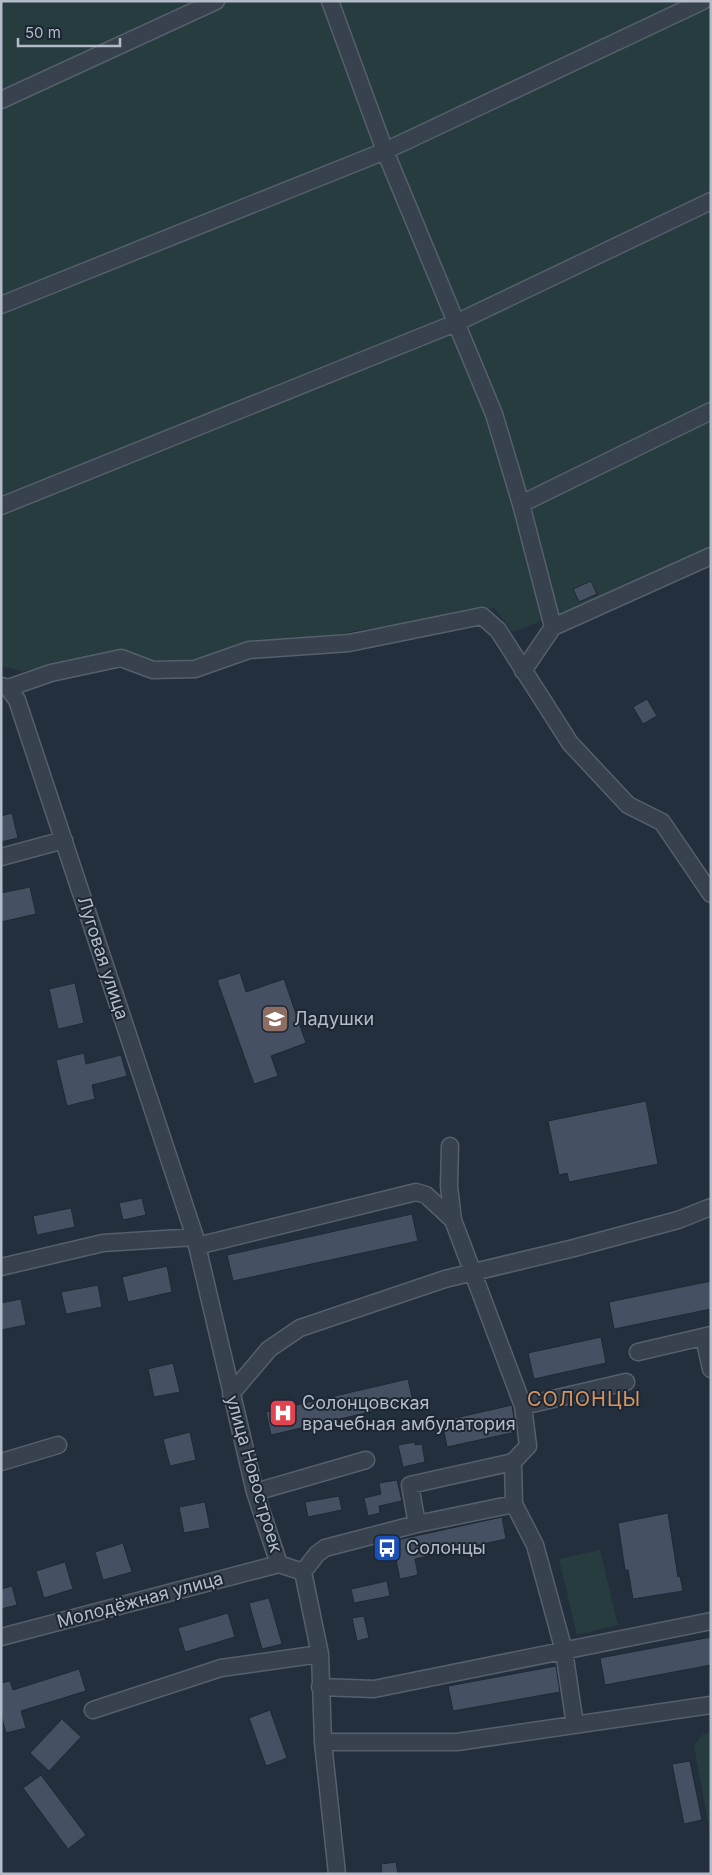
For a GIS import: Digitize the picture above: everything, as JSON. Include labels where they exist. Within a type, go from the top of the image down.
[{"type":"street","points":[[1,100],[216,1]]},
{"type":"street","points":[[330,1],[385,151],[458,322],[494,414],[521,504],[553,627]]},
{"type":"street","points":[[1,305],[385,151],[703,1]]},
{"type":"street","points":[[1,506],[458,322],[711,201]]},
{"type":"street","points":[[521,504],[711,410]]},
{"type":"street","points":[[523,671],[553,627],[711,556]]},
{"type":"street","points":[[5,687],[121,658],[153,670],[195,669],[250,650],[349,642],[482,616],[498,630],[570,743],[628,805],[662,822],[711,894]]},
{"type":"street","name":"Луговая улица","points":[[5,687],[17,700],[196,1242]]},
{"type":"street","points":[[1,857],[64,840]]},
{"type":"street","points":[[417,1524],[410,1486],[513,1462],[528,1446],[523,1406],[453,1220],[449,1186],[450,1146]]},
{"type":"street","points":[[1,1267],[103,1243],[196,1242],[416,1192],[426,1195],[453,1220]]},
{"type":"street","points":[[231,1394],[269,1349],[300,1328],[473,1270],[574,1248],[678,1220],[711,1207]]},
{"type":"street","name":"улица Новостроек","points":[[196,1242],[255,1492],[279,1564],[303,1572]]},
{"type":"street","points":[[638,1352],[707,1336],[711,1369]]},
{"type":"street","points":[[523,1406],[626,1382]]},
{"type":"street","points":[[1,1462],[58,1444]]},
{"type":"street","points":[[255,1492],[366,1460]]},
{"type":"street","points":[[513,1462],[514,1504],[535,1545],[564,1651],[575,1725]]},
{"type":"street","points":[[336,1874],[323,1742],[320,1654],[303,1572],[317,1554],[325,1548],[417,1524],[514,1504]]},
{"type":"street","name":"Молодёжная улица","points":[[1,1637],[279,1564]]},
{"type":"street","points":[[320,1687],[374,1689],[711,1621]]},
{"type":"street","points":[[93,1710],[221,1668],[320,1654]]},
{"type":"street","points":[[323,1742],[384,1744],[457,1742],[711,1704]]},
{"type":"green space","points":[[1,1],[711,1],[711,548],[583,604],[513,632],[494,608],[302,640],[189,664],[160,662],[127,651],[84,663],[50,668],[22,671],[1,666]]},
{"type":"green space","points":[[600,1550],[618,1625],[577,1635],[559,1559]]},
{"type":"green space","points":[[711,1733],[711,1837],[694,1746],[702,1735]]},
{"type":"building","points":[[591,581],[597,594],[579,602],[573,589]]},
{"type":"building","points":[[647,699],[657,716],[643,724],[633,707]]},
{"type":"building","points":[[12,813],[18,838],[1,842],[1,816]]},
{"type":"building","points":[[30,887],[36,914],[1,922],[1,893]]},
{"type":"building","points":[[240,973],[246,992],[284,979],[306,1043],[271,1056],[278,1076],[254,1084],[217,980]]},
{"type":"building","points":[[75,983],[84,1023],[58,1029],[49,989]]},
{"type":"building","points":[[84,1053],[86,1064],[121,1055],[127,1076],[92,1085],[95,1099],[67,1106],[56,1060]]},
{"type":"building","points":[[646,1101],[658,1164],[569,1182],[567,1173],[559,1175],[548,1121]]},
{"type":"building","points":[[142,1198],[146,1215],[123,1220],[119,1203]]},
{"type":"building","points":[[71,1208],[75,1227],[37,1235],[33,1216]]},
{"type":"building","points":[[412,1214],[418,1241],[233,1281],[227,1255]]},
{"type":"building","points":[[167,1266],[172,1292],[128,1302],[122,1277]]},
{"type":"building","points":[[711,1281],[711,1309],[614,1329],[609,1302]]},
{"type":"building","points":[[98,1285],[102,1307],[66,1314],[61,1292]]},
{"type":"building","points":[[21,1299],[26,1325],[1,1330],[1,1303]]},
{"type":"building","points":[[601,1337],[606,1363],[534,1379],[528,1353]]},
{"type":"building","points":[[173,1363],[180,1392],[154,1397],[148,1369]]},
{"type":"building","points":[[408,1379],[413,1402],[271,1435],[266,1412]]},
{"type":"building","points":[[512,1405],[516,1432],[447,1447],[442,1421]]},
{"type":"building","points":[[190,1432],[196,1460],[170,1466],[163,1439]]},
{"type":"building","points":[[415,1442],[415,1445],[422,1444],[425,1462],[403,1467],[398,1445]]},
{"type":"building","points":[[397,1480],[402,1501],[379,1506],[380,1513],[368,1516],[364,1498],[381,1494],[379,1483]]},
{"type":"building","points":[[339,1496],[342,1510],[308,1517],[305,1502]]},
{"type":"building","points":[[205,1502],[210,1528],[184,1533],[179,1507]]},
{"type":"building","points":[[668,1513],[678,1577],[680,1576],[683,1591],[633,1599],[628,1570],[625,1570],[618,1523]]},
{"type":"building","points":[[502,1517],[506,1539],[415,1559],[418,1575],[400,1579],[392,1541]]},
{"type":"building","points":[[123,1543],[132,1572],[103,1580],[95,1552]]},
{"type":"building","points":[[65,1562],[73,1589],[44,1598],[36,1571]]},
{"type":"building","points":[[387,1581],[390,1596],[354,1603],[351,1589]]},
{"type":"building","points":[[12,1586],[17,1605],[1,1609],[1,1589]]},
{"type":"building","points":[[269,1598],[282,1644],[262,1649],[249,1603]]},
{"type":"building","points":[[228,1613],[235,1637],[185,1652],[178,1628]]},
{"type":"building","points":[[364,1616],[369,1638],[357,1641],[352,1618]]},
{"type":"building","points":[[711,1637],[711,1665],[605,1685],[600,1658]]},
{"type":"building","points":[[556,1666],[560,1692],[453,1711],[448,1686]]},
{"type":"building","points":[[79,1669],[86,1691],[21,1711],[26,1728],[6,1733],[1,1715],[1,1683],[10,1681],[13,1690]]},
{"type":"building","points":[[270,1710],[287,1758],[266,1766],[249,1718]]},
{"type":"building","points":[[62,1719],[81,1737],[49,1771],[30,1753]]},
{"type":"building","points":[[690,1761],[702,1820],[684,1824],[672,1764]]},
{"type":"building","points":[[41,1775],[86,1835],[68,1849],[23,1788]]},
{"type":"building","points":[[396,1862],[398,1874],[382,1874],[381,1864]]},
{"type":"place","name":"Ладушки","points":[[275,1019]]},
{"type":"place","name":"Солонцовская врачебная амбулатория","points":[[283,1413]]},
{"type":"place","name":"Солонцы","points":[[387,1548]]},
{"type":"district","name":"СОЛОНЦЫ","points":[[584,1399]]}]
